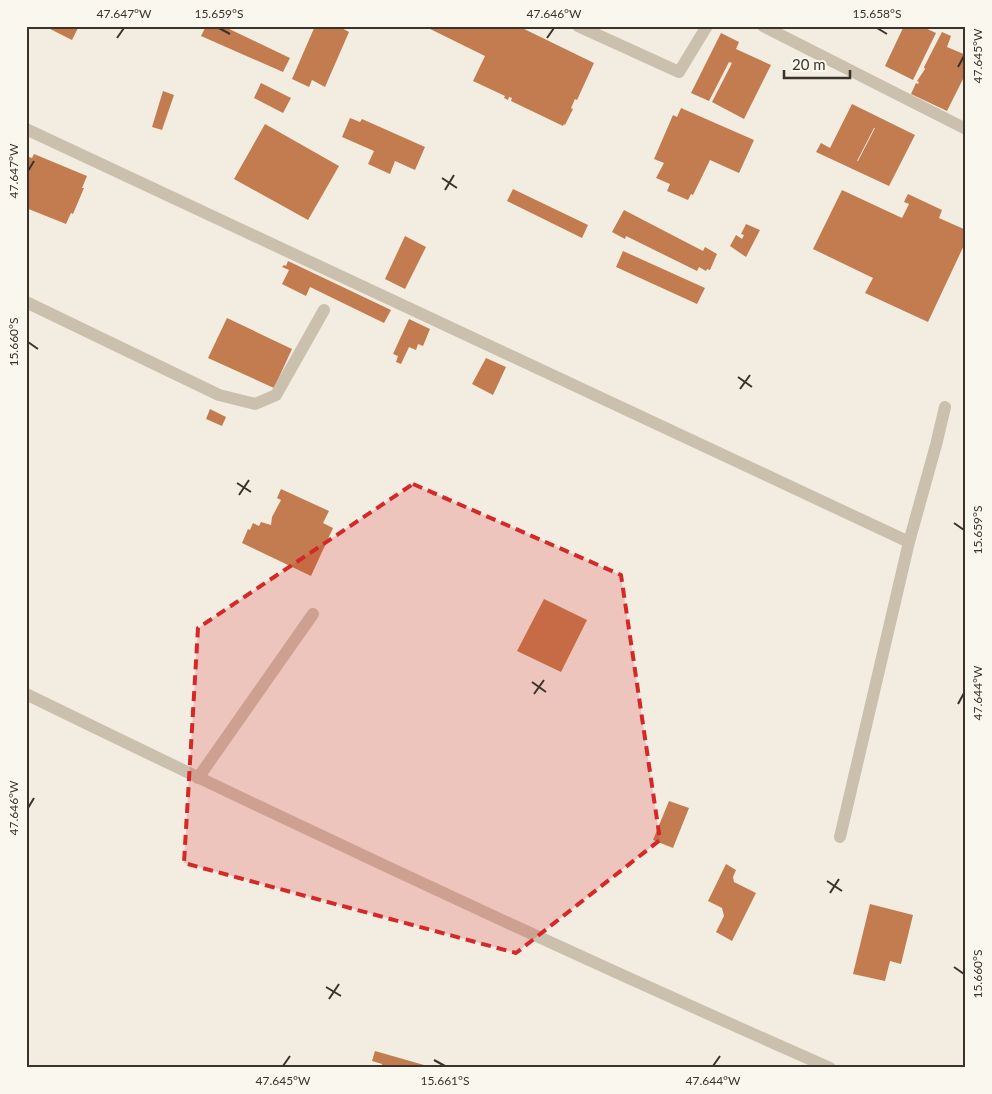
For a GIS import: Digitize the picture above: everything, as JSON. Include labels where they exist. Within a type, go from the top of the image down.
[{"type":"street","points":[[578,26],[679,72],[707,26]]},
{"type":"street","points":[[763,26],[966,129]]},
{"type":"street","points":[[26,129],[909,542]]},
{"type":"street","points":[[26,302],[219,395],[255,404],[276,395],[324,310]]},
{"type":"street","points":[[840,837],[909,542],[936,445],[944,407]]},
{"type":"street","points":[[198,778],[313,614]]},
{"type":"street","points":[[26,694],[198,778],[685,1004],[830,1068]]},
{"type":"highlighted area","points":[[413,484],[621,575],[660,840],[516,953],[184,863],[198,628]]},
{"type":"building","points":[[44,26],[79,26],[72,40]]},
{"type":"building","points":[[206,26],[223,26],[290,58],[283,72],[201,36]]},
{"type":"building","points":[[315,26],[338,26],[349,32],[325,87],[312,80],[309,87],[292,79]]},
{"type":"building","points":[[424,26],[518,26],[594,63],[563,126],[511,101],[512,98],[509,97],[508,100],[504,98],[505,96],[473,81],[485,56]]},
{"type":"building","points":[[899,26],[921,26],[936,33],[913,80],[885,66],[903,28]]},
{"type":"building","points":[[942,32],[951,36],[947,47],[966,55],[966,73],[947,111],[911,94],[916,83],[918,84],[919,82],[917,81],[925,69],[924,67]]},
{"type":"building","points":[[721,33],[739,42],[736,49],[771,65],[744,119],[712,102],[732,63],[729,62],[709,101],[691,93]]},
{"type":"building","points":[[261,83],[291,98],[283,113],[254,98]]},
{"type":"building","points":[[163,91],[174,95],[162,130],[152,127]]},
{"type":"building","points":[[852,104],[915,135],[889,186],[816,152],[821,143],[830,148]],"holes":[[[874,128],[858,161],[857,161]]]},
{"type":"building","points":[[681,108],[754,140],[739,173],[710,160],[693,195],[691,194],[688,200],[667,191],[670,184],[656,178],[664,163],[654,159],[673,115],[677,117]]},
{"type":"building","points":[[350,118],[360,122],[362,119],[425,147],[415,170],[395,161],[390,174],[368,164],[374,151],[342,137]]},
{"type":"building","points":[[265,124],[339,166],[308,220],[234,179]]},
{"type":"building","points":[[34,154],[87,176],[73,214],[71,213],[66,224],[26,208],[26,156],[32,158]]},
{"type":"building","points":[[513,189],[588,225],[582,238],[507,201]]},
{"type":"building","points":[[842,190],[902,218],[909,204],[904,202],[908,194],[942,210],[939,218],[966,230],[966,241],[928,322],[865,293],[873,278],[813,249]]},
{"type":"building","points":[[624,210],[703,251],[705,247],[717,254],[710,270],[707,269],[706,271],[699,267],[697,271],[626,236],[625,239],[612,232]]},
{"type":"building","points":[[746,224],[760,230],[746,257],[730,246],[736,235],[742,239],[744,235],[741,234]]},
{"type":"building","points":[[405,236],[426,247],[405,289],[385,279]]},
{"type":"building","points":[[623,251],[705,288],[697,304],[616,267]]},
{"type":"building","points":[[288,261],[391,310],[384,323],[310,287],[306,296],[282,284],[289,270],[282,267],[286,266]]},
{"type":"building","points":[[227,318],[292,349],[274,388],[208,358]]},
{"type":"building","points":[[409,319],[430,329],[423,346],[418,344],[416,350],[409,347],[401,364],[396,362],[398,356],[393,354]]},
{"type":"building","points":[[486,358],[506,367],[493,395],[472,384]]},
{"type":"building","points":[[210,409],[226,417],[222,426],[206,419]]},
{"type":"building","points":[[281,489],[329,511],[323,523],[333,528],[311,576],[242,543],[253,523],[259,526],[261,522],[271,525],[272,517],[281,500],[277,498]]},
{"type":"building","points":[[544,599],[587,620],[561,672],[517,651]]},
{"type":"building","points":[[669,801],[689,808],[673,848],[653,840]]},
{"type":"building","points":[[726,864],[736,870],[733,877],[734,882],[756,893],[732,941],[716,932],[724,916],[722,908],[708,901]]},
{"type":"building","points":[[870,904],[913,915],[901,964],[890,961],[885,981],[853,974]]},
{"type":"building","points":[[375,1051],[431,1068],[382,1068],[382,1064],[372,1061]]}]
